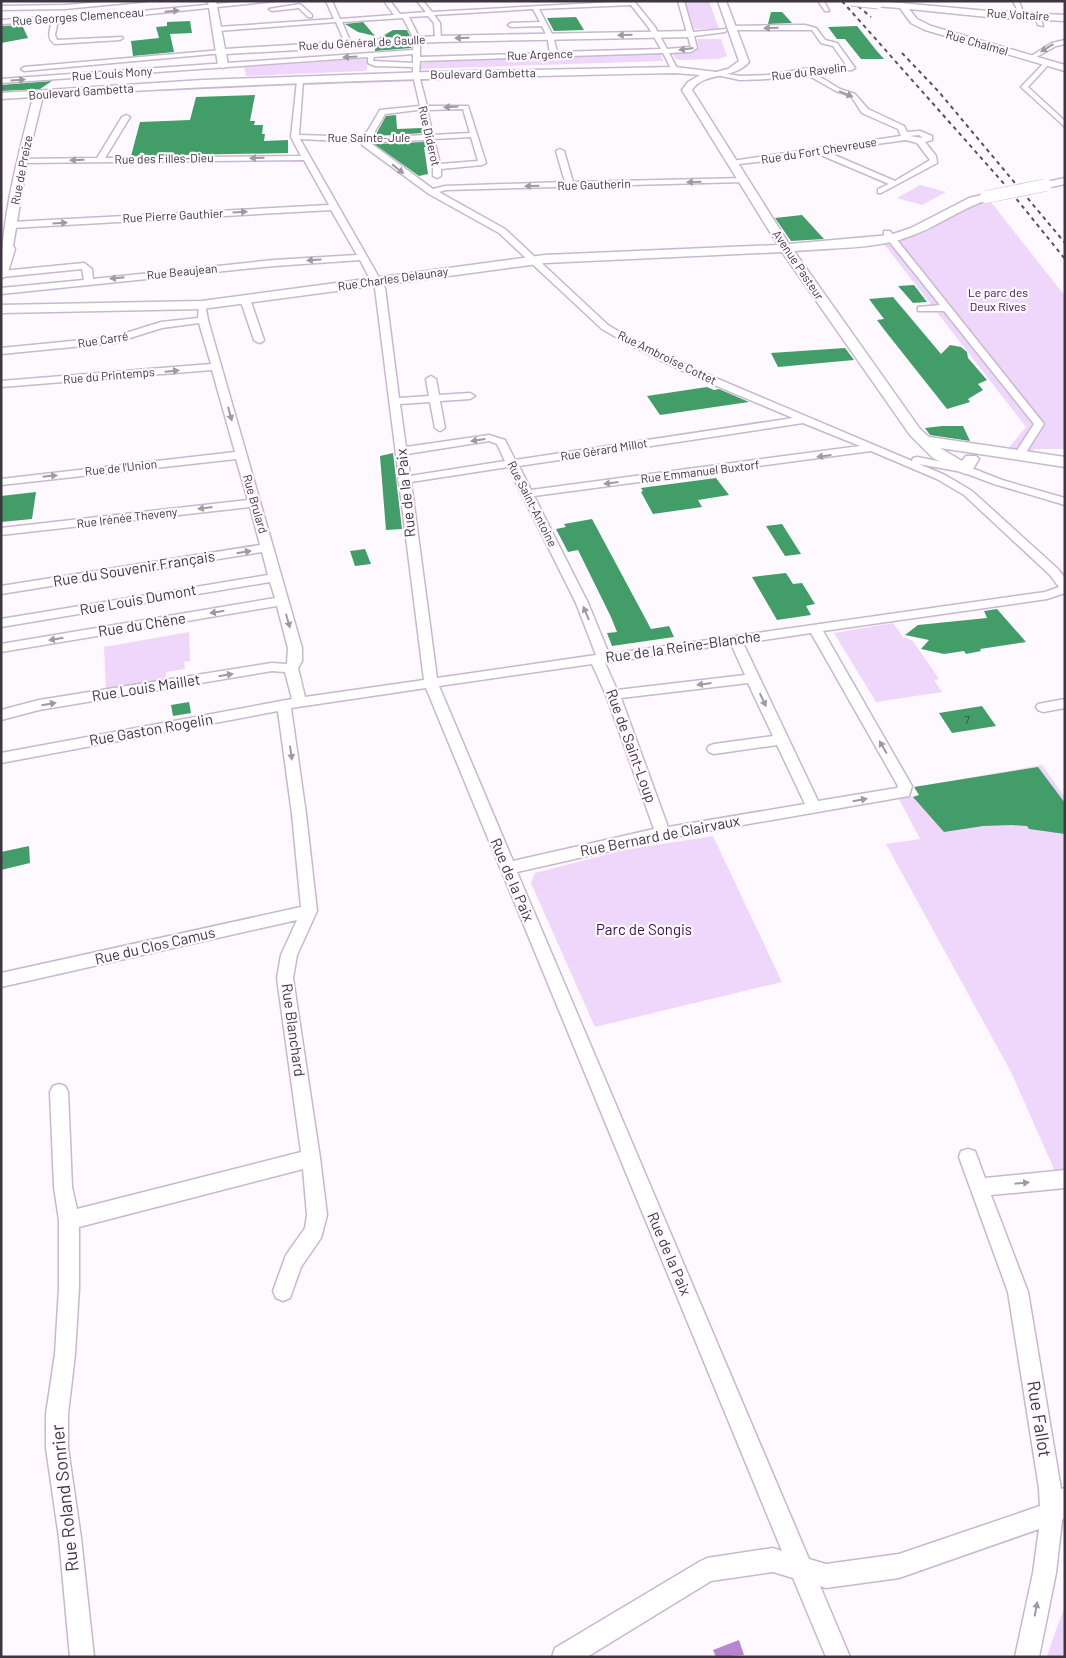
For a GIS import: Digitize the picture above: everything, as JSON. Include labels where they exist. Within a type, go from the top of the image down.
[{"type":"street","points":[[1,3],[35,8],[40,3],[47,1]]},
{"type":"street","points":[[20,6],[29,2],[58,4],[145,1],[144,13]]},
{"type":"street","points":[[329,1],[348,43]]},
{"type":"street","points":[[386,1],[401,16],[416,40]]},
{"type":"street","points":[[420,1],[436,23],[438,39]]},
{"type":"street","points":[[486,1],[490,10]]},
{"type":"street","points":[[681,1],[691,34],[730,33]]},
{"type":"street","points":[[715,1],[744,62],[738,68],[715,74]]},
{"type":"street","points":[[722,1],[730,33]]},
{"type":"street","points":[[821,1],[827,10]]},
{"type":"street","name":"Rue Voltaire","points":[[851,1],[878,2],[914,7],[932,5],[1023,16],[1065,18]]},
{"type":"street","points":[[1016,1],[1023,16]]},
{"type":"street","points":[[218,30],[430,13],[632,2],[652,27],[675,70]]},
{"type":"street","points":[[213,4],[222,52],[220,67],[216,74],[229,81]]},
{"type":"street","name":"Rue Georges Clemenceau","points":[[1,22],[144,13],[213,4],[300,6],[310,16]]},
{"type":"street","points":[[268,4],[292,24]]},
{"type":"street","points":[[17,22],[20,6]]},
{"type":"street","name":"Rue Chalmel","points":[[902,6],[918,23],[928,28],[1065,68]]},
{"type":"street","points":[[535,7],[550,36],[554,54]]},
{"type":"street","points":[[911,16],[914,7]]},
{"type":"street","points":[[1037,16],[1041,25]]},
{"type":"street","points":[[55,20],[52,36],[55,42],[120,38]]},
{"type":"street","points":[[520,36],[515,28],[511,26],[545,24]]},
{"type":"street","name":"Rue du Ravelin","points":[[715,74],[740,78],[768,77],[803,71],[856,68],[835,44],[823,42],[818,34],[809,28],[730,33]]},
{"type":"street","name":"Rue du Général de Gaulle","points":[[16,70],[348,43],[520,36],[691,34]]},
{"type":"street","name":"Rue Argence","points":[[416,59],[694,49],[691,34]]},
{"type":"street","name":"Rue Diderot","points":[[416,40],[416,75],[437,168],[438,179],[431,186],[434,192]]},
{"type":"street","points":[[1031,58],[1054,44],[1065,42]]},
{"type":"street","points":[[371,56],[370,62],[375,64],[416,59]]},
{"type":"street","name":"Rue Louis Mony","points":[[1,81],[371,56],[416,59]]},
{"type":"street","points":[[1047,63],[1024,87],[1065,125]]},
{"type":"street","points":[[197,84],[220,67]]},
{"type":"street","points":[[34,79],[35,69]]},
{"type":"street","name":"Boulevard Gambetta","points":[[1,97],[229,81],[250,83],[416,75],[675,70],[715,74]]},
{"type":"street","points":[[803,71],[838,90],[852,95],[865,110],[901,128],[905,136],[920,141],[928,139],[928,136],[891,121]]},
{"type":"street","name":"Avenue Pasteur","points":[[715,74],[692,83],[687,90],[786,248],[922,441],[937,459],[971,459]]},
{"type":"street","name":"Boulevard Gambetta","points":[[1,97],[229,81]]},
{"type":"street","points":[[295,137],[300,81]]},
{"type":"street","name":"Rue de Preize","points":[[2,274],[9,249],[4,246],[12,226],[22,161],[38,95]]},
{"type":"street","points":[[1044,105],[1056,106]]},
{"type":"street","points":[[366,140],[383,112],[423,108],[466,107],[481,164],[437,168]]},
{"type":"street","points":[[100,160],[126,117]]},
{"type":"street","name":"Rue du Fort Chevreuse","points":[[732,162],[776,158],[905,136],[915,132]]},
{"type":"street","name":"Rue Sainte-Jule","points":[[295,137],[366,140],[474,134]]},
{"type":"street","name":"Rue de la Paix","points":[[295,137],[380,288],[402,451],[403,480],[431,684],[506,868],[838,1657]]},
{"type":"street","name":"Rue Ambroise Cottet","points":[[366,140],[365,143],[415,181],[502,231],[605,327],[624,339],[700,375],[896,457]]},
{"type":"street","points":[[880,190],[895,184],[934,161],[920,141]]},
{"type":"street","points":[[560,151],[570,185]]},
{"type":"street","points":[[818,151],[895,184]]},
{"type":"street","name":"Rue des Filles-Dieu","points":[[22,161],[306,158]]},
{"type":"street","points":[[415,181],[426,182],[438,179],[445,188]]},
{"type":"street","name":"Rue Gautherin","points":[[434,192],[445,188],[743,180]]},
{"type":"street","name":"Rue Charles Delaunay","points":[[1,309],[202,305],[533,260],[786,248],[905,235],[960,205],[986,197],[1065,181]]},
{"type":"street","name":"Rue Pierre Gauthier","points":[[12,226],[334,207]]},
{"type":"street","points":[[889,236],[1039,424],[1021,452]]},
{"type":"street","name":"Rue Beaujean","points":[[1,291],[274,263],[362,257]]},
{"type":"street","points":[[2,274],[84,266],[88,269],[89,281]]},
{"type":"street","points":[[245,299],[259,340]]},
{"type":"street","name":"Rue Brulard","points":[[202,305],[203,320],[295,648],[295,661],[291,668],[300,702]]},
{"type":"street","points":[[921,309],[943,305]]},
{"type":"street","name":"Rue Carré","points":[[1,351],[105,342],[129,337],[161,325],[203,320]]},
{"type":"street","name":"Rue du Printemps","points":[[1,384],[216,367]]},
{"type":"street","points":[[431,379],[440,428]]},
{"type":"street","points":[[395,401],[470,396]]},
{"type":"street","name":"Rue Gérard Millot","points":[[403,480],[805,420]]},
{"type":"street","name":"Rue Saint-Antoine","points":[[402,451],[489,438],[501,442],[582,604],[601,659]]},
{"type":"street","points":[[922,441],[971,459],[1009,456],[1058,460]]},
{"type":"street","name":"Rue Emmanuel Buxtorf","points":[[527,494],[872,448]]},
{"type":"street","points":[[896,457],[937,459],[951,451],[971,459],[998,482],[1065,502]]},
{"type":"street","name":"Rue de l'Union","points":[[1,482],[241,455]]},
{"type":"street","points":[[896,457],[942,477],[968,493],[1054,572],[1065,588]]},
{"type":"street","points":[[937,459],[942,477]]},
{"type":"street","points":[[968,493],[971,459]]},
{"type":"street","name":"Rue Irénée Theveny","points":[[1,532],[254,503]]},
{"type":"street","name":"Rue du Souvenir Français","points":[[1,590],[267,548]]},
{"type":"street","name":"Rue Louis Dumont","points":[[1,623],[276,577]]},
{"type":"street","name":"Rue de la Reine-Blanche","points":[[300,702],[1047,594],[1065,588]]},
{"type":"street","name":"Rue du Chêne","points":[[1,648],[282,601]]},
{"type":"street","name":"Rue Bernard de Clairvaux","points":[[506,868],[663,833],[898,794],[906,790],[815,628]]},
{"type":"street","points":[[735,640],[814,808]]},
{"type":"street","name":"Rue de Saint-Loup","points":[[601,659],[663,833]]},
{"type":"street","name":"Rue Louis Maillet","points":[[1,715],[39,705],[272,667],[291,668]]},
{"type":"street","points":[[613,695],[752,678]]},
{"type":"street","name":"Rue Gaston Rogelin","points":[[1,758],[300,702]]},
{"type":"street","points":[[1044,707],[1065,703]]},
{"type":"street","name":"Rue Blanchard","points":[[283,1291],[293,1262],[314,1231],[317,1215],[311,1158],[285,978],[289,956],[309,911],[299,814],[284,705]]},
{"type":"street","points":[[714,749],[781,740]]},
{"type":"street","name":"Rue du Clos Camus","points":[[1,980],[309,911]]},
{"type":"street","name":"Rue Roland Sonrier","points":[[59,1092],[63,1187],[69,1220],[68,1307],[65,1354],[57,1414],[57,1448],[70,1538],[82,1657]]},
{"type":"street","name":"Rue Fallot","points":[[968,1157],[1018,1292],[1059,1506],[1051,1535],[1027,1657]]},
{"type":"street","points":[[69,1220],[311,1158]]},
{"type":"street","points":[[979,1187],[1065,1179]]},
{"type":"street","points":[[564,1657],[707,1570],[773,1560],[826,1576],[899,1566],[1059,1506]]},
{"type":"green space","points":[[685,1],[709,1],[719,29],[694,29]]},
{"type":"green space","points":[[697,39],[721,39],[727,56],[718,59],[676,59],[672,53],[699,49]]},
{"type":"green space","points":[[660,53],[663,61],[421,69],[420,64],[431,61]]},
{"type":"green space","points":[[367,60],[367,70],[363,71],[246,76],[244,67]]},
{"type":"green space","points":[[920,185],[946,192],[922,205],[897,198]]},
{"type":"green space","name":"Le parc des Deux Rives","points":[[990,201],[1065,296],[1065,449],[1034,449],[1033,453],[1007,450],[1026,427],[884,244],[907,239],[950,216],[980,203]]},
{"type":"green space","points":[[893,623],[903,637],[913,641],[939,679],[934,680],[942,692],[876,702],[834,633]]},
{"type":"green space","points":[[189,632],[190,661],[184,662],[185,669],[166,672],[166,680],[106,690],[104,647]]},
{"type":"green space","points":[[1042,765],[1065,797],[1065,1175],[1057,1176],[1011,1072],[886,844],[920,839],[899,799],[919,795],[915,787]]},
{"type":"green space","name":"Parc de Songis","points":[[713,836],[782,982],[595,1027],[531,883],[535,873],[624,850]]},
{"type":"green space","points":[[1065,1605],[1065,1657],[1047,1657],[1048,1653]]},
{"type":"shaded area","points":[[739,1640],[744,1655],[716,1657],[713,1650]]},
{"type":"building","points":[[771,12],[782,12],[792,23],[768,24]]},
{"type":"building","points":[[576,17],[584,30],[554,31],[547,18]]},
{"type":"building","points":[[190,21],[192,33],[170,34],[174,52],[133,56],[131,41],[159,38],[156,27],[167,26],[167,22]]},
{"type":"building","points":[[363,22],[375,36],[358,32],[345,24]]},
{"type":"building","points":[[22,25],[28,38],[1,43],[1,26]]},
{"type":"building","points":[[857,26],[884,59],[861,59],[845,39],[837,39],[828,27]]},
{"type":"building","points":[[393,30],[407,30],[410,36],[379,38]]},
{"type":"building","points":[[412,45],[411,48],[375,51],[375,47]]},
{"type":"building","points":[[52,81],[40,89],[1,91],[1,85]]},
{"type":"building","points":[[255,95],[250,121],[255,121],[254,125],[263,125],[262,134],[265,134],[264,141],[288,140],[288,153],[131,156],[140,122],[190,120],[196,97]]},
{"type":"building","points":[[396,115],[397,129],[422,128],[423,133],[375,136],[386,116]]},
{"type":"building","points":[[425,142],[428,174],[419,176],[374,144]]},
{"type":"building","points":[[802,215],[824,239],[791,241],[775,218]]},
{"type":"building","points":[[914,285],[927,302],[913,303],[898,286]]},
{"type":"building","points":[[893,297],[941,354],[950,345],[961,347],[967,352],[968,358],[987,380],[978,384],[983,390],[968,399],[970,402],[947,409],[877,320],[884,319],[869,299]]},
{"type":"building","points":[[845,348],[854,360],[778,367],[771,353]]},
{"type":"building","points":[[707,387],[714,390],[719,389],[749,402],[660,415],[647,396]]},
{"type":"building","points":[[963,426],[970,441],[930,435],[925,428]]},
{"type":"building","points":[[393,453],[402,529],[386,530],[380,456]]},
{"type":"building","points":[[716,478],[729,495],[698,500],[702,507],[653,514],[641,492],[643,491],[641,488]]},
{"type":"building","points":[[36,492],[32,519],[1,522],[1,496]]},
{"type":"building","points":[[592,519],[651,629],[669,626],[674,637],[612,646],[607,633],[617,632],[611,617],[578,550],[568,552],[556,529],[566,527],[564,524]]},
{"type":"building","points":[[782,524],[801,554],[785,556],[766,526]]},
{"type":"building","points":[[365,549],[371,564],[355,566],[350,551]]},
{"type":"building","points":[[786,573],[793,584],[802,583],[815,604],[806,606],[811,615],[777,620],[752,577]]},
{"type":"building","points":[[997,609],[1026,642],[980,649],[981,651],[966,654],[964,651],[944,654],[921,649],[929,640],[905,635],[918,625],[987,618],[984,611]]},
{"type":"building","points":[[189,702],[191,713],[173,716],[171,705]]},
{"type":"building","points":[[982,706],[996,726],[952,733],[939,713]]},
{"type":"building","points":[[1038,767],[1065,803],[1065,834],[1029,829],[1027,826],[1011,825],[983,826],[944,832],[913,797],[919,795],[914,787]]},
{"type":"building","points":[[29,846],[30,863],[1,870],[1,852]]},
{"type":"railway","points":[[842,1],[1006,186],[1065,259]]},
{"type":"railway","points":[[852,1],[871,17]]},
{"type":"railway","points":[[902,53],[939,92],[1065,243]]}]
